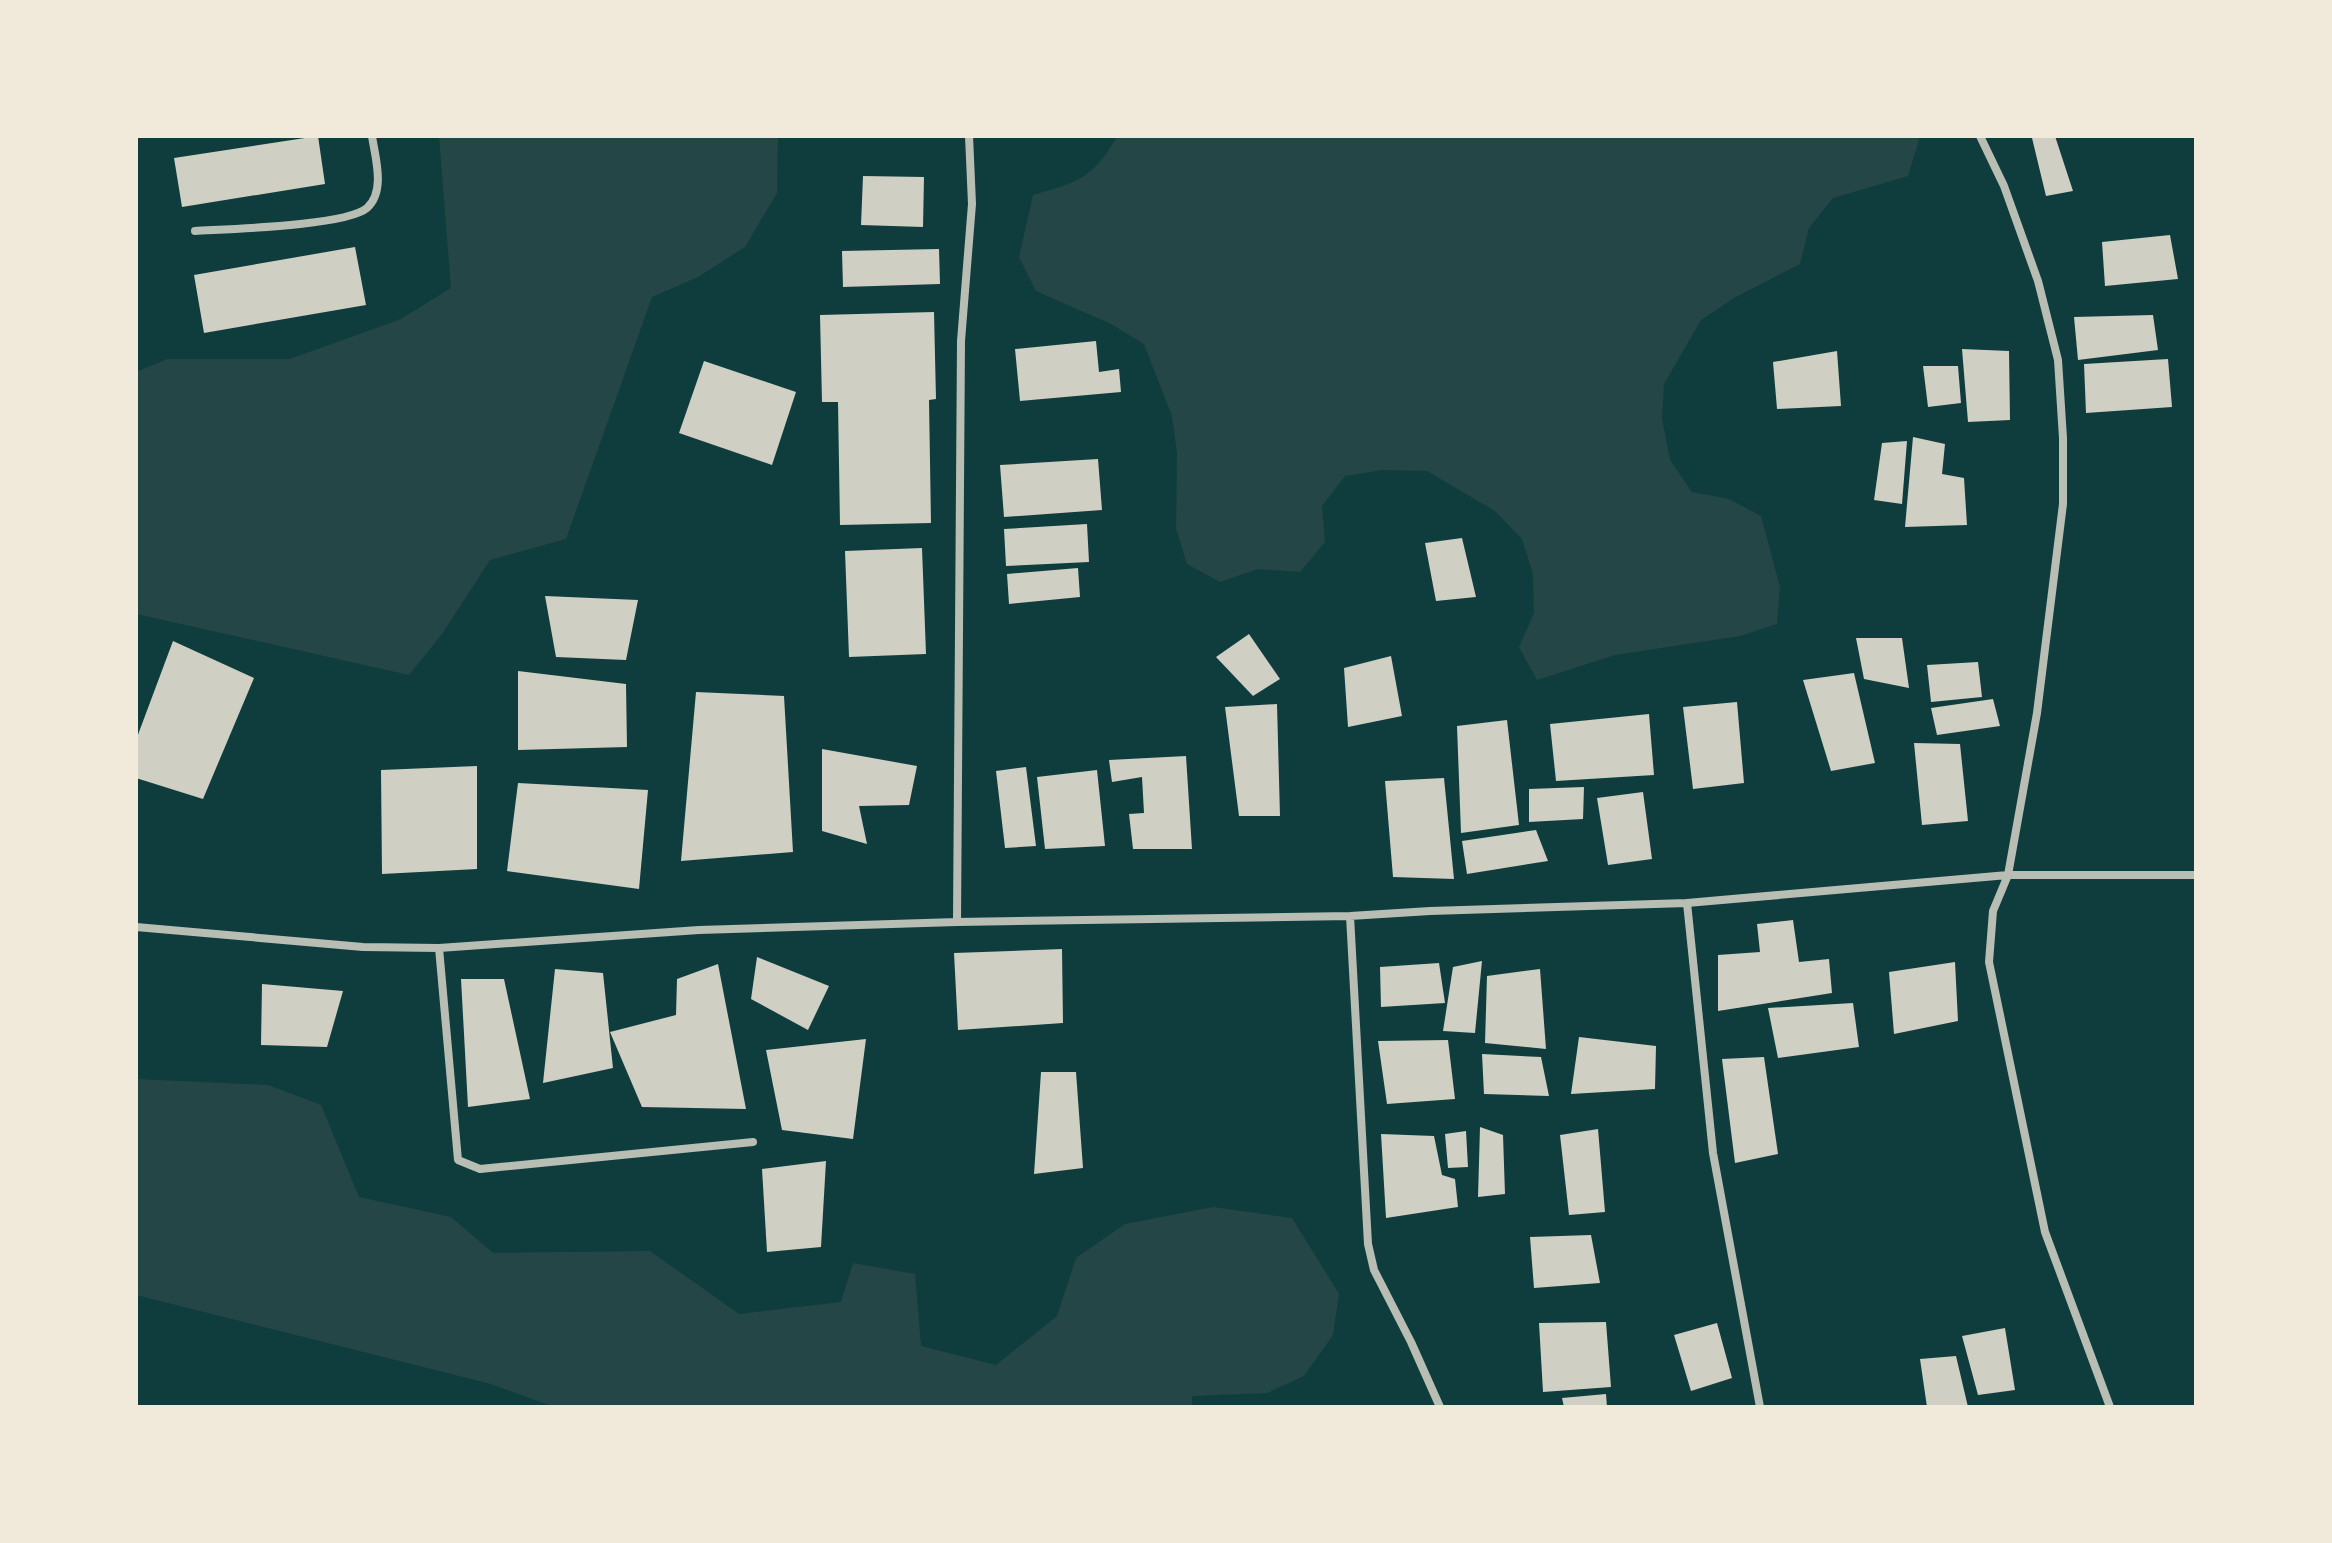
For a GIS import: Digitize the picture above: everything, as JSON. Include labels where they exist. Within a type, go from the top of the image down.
[{"type":"street","points":[[195,231],[266,228],[319,221],[368,207],[375,194],[379,174],[372,136]]},
{"type":"street","points":[[957,922],[961,341],[972,204],[969,136]]},
{"type":"street","points":[[1980,136],[2004,186],[2038,281],[2058,360],[2063,438],[2063,504],[2037,713],[2008,875],[1993,911],[1989,962],[2045,1232],[2110,1407]]},
{"type":"street","points":[[136,927],[363,947],[439,948],[699,930],[957,922],[1350,916],[1687,903],[2008,875],[2196,875]]},
{"type":"street","points":[[1687,903],[1713,1153],[1760,1407]]},
{"type":"street","points":[[1350,916],[1368,1244],[1374,1270],[1440,1407]]},
{"type":"street","points":[[439,948],[458,1160],[480,1169],[753,1142]]},
{"type":"shaded area","points":[[439,136],[778,136],[777,193],[745,247],[698,277],[652,297],[566,539],[490,560],[442,634],[409,675],[136,614],[136,372],[167,359],[290,359],[401,319],[451,288]]},
{"type":"shaded area","points":[[1117,136],[1918,136],[1908,176],[1833,198],[1809,228],[1800,264],[1734,298],[1701,320],[1664,384],[1662,418],[1670,460],[1692,492],[1729,499],[1761,516],[1780,587],[1777,624],[1740,636],[1615,655],[1537,680],[1519,647],[1534,613],[1533,574],[1522,539],[1495,511],[1427,471],[1383,470],[1345,476],[1322,506],[1325,542],[1300,572],[1258,569],[1220,582],[1187,564],[1176,528],[1177,453],[1172,416],[1144,344],[1111,324],[1036,291],[1019,257],[1033,195],[1073,182],[1092,170]]},
{"type":"shaded area","points":[[136,1079],[268,1085],[321,1105],[359,1197],[451,1217],[493,1253],[650,1251],[739,1314],[841,1302],[853,1263],[915,1274],[921,1346],[996,1365],[1057,1316],[1076,1258],[1125,1224],[1213,1207],[1292,1218],[1339,1294],[1333,1335],[1304,1376],[1267,1393],[1192,1396],[1192,1407],[554,1407],[491,1384],[136,1295]]},
{"type":"building","points":[[318,136],[325,184],[182,207],[174,158]]},
{"type":"building","points":[[2055,136],[2073,191],[2046,196],[2032,138]]},
{"type":"building","points":[[863,176],[924,177],[923,227],[861,225]]},
{"type":"building","points":[[2170,235],[2178,279],[2105,286],[2102,242]]},
{"type":"building","points":[[355,247],[366,305],[204,333],[194,275]]},
{"type":"building","points":[[939,249],[940,284],[843,287],[842,251]]},
{"type":"building","points":[[934,312],[936,399],[929,400],[931,523],[840,525],[838,402],[822,402],[820,315]]},
{"type":"building","points":[[2153,315],[2158,350],[2078,360],[2074,317]]},
{"type":"building","points":[[1096,341],[1099,372],[1119,369],[1121,392],[1020,401],[1015,349]]},
{"type":"building","points":[[1962,349],[2009,351],[2010,420],[1968,422]]},
{"type":"building","points":[[1837,351],[1841,406],[1777,409],[1773,362]]},
{"type":"building","points":[[2168,359],[2172,407],[2086,413],[2084,364]]},
{"type":"building","points":[[704,361],[796,392],[772,465],[679,433]]},
{"type":"building","points":[[1923,366],[1958,366],[1961,403],[1928,407]]},
{"type":"building","points":[[1913,437],[1945,444],[1942,474],[1964,478],[1967,525],[1905,527]]},
{"type":"building","points":[[1907,441],[1902,504],[1874,500],[1882,443]]},
{"type":"building","points":[[1098,459],[1102,510],[1004,517],[1000,465]]},
{"type":"building","points":[[1087,524],[1089,562],[1006,566],[1004,529]]},
{"type":"building","points":[[1462,538],[1476,597],[1436,601],[1425,543]]},
{"type":"building","points":[[922,548],[926,654],[849,657],[845,551]]},
{"type":"building","points":[[1078,568],[1080,597],[1009,604],[1007,574]]},
{"type":"building","points":[[545,596],[638,600],[626,660],[556,657]]},
{"type":"building","points":[[1249,634],[1280,679],[1253,696],[1216,657]]},
{"type":"building","points":[[1856,638],[1902,638],[1909,688],[1864,679]]},
{"type":"building","points":[[173,641],[254,678],[203,799],[136,778],[136,740]]},
{"type":"building","points":[[1391,656],[1402,716],[1348,727],[1344,668]]},
{"type":"building","points":[[1978,662],[1982,697],[1931,702],[1927,665]]},
{"type":"building","points":[[518,671],[626,684],[627,747],[518,750]]},
{"type":"building","points":[[1854,673],[1875,763],[1831,771],[1803,680]]},
{"type":"building","points":[[696,692],[784,696],[793,852],[681,861]]},
{"type":"building","points":[[1993,699],[2000,726],[1937,735],[1931,708]]},
{"type":"building","points":[[1737,702],[1744,783],[1693,789],[1683,707]]},
{"type":"building","points":[[1277,704],[1280,816],[1239,816],[1225,707]]},
{"type":"building","points":[[1649,714],[1654,775],[1556,781],[1550,724]]},
{"type":"building","points":[[1507,720],[1519,825],[1461,833],[1457,726]]},
{"type":"building","points":[[1914,743],[1960,744],[1968,821],[1922,825]]},
{"type":"building","points":[[822,749],[917,766],[909,805],[859,806],[867,844],[822,831]]},
{"type":"building","points":[[1186,756],[1192,849],[1133,849],[1129,814],[1144,813],[1142,777],[1112,782],[1109,760]]},
{"type":"building","points":[[477,766],[477,869],[382,874],[381,770]]},
{"type":"building","points":[[1026,767],[1036,846],[1005,848],[996,771]]},
{"type":"building","points":[[1097,770],[1105,846],[1045,849],[1037,777]]},
{"type":"building","points":[[1444,778],[1454,879],[1393,877],[1385,781]]},
{"type":"building","points":[[518,783],[648,790],[639,889],[507,871]]},
{"type":"building","points":[[1584,787],[1583,819],[1529,822],[1529,789]]},
{"type":"building","points":[[1643,792],[1652,859],[1608,865],[1597,798]]},
{"type":"building","points":[[1536,830],[1548,861],[1467,874],[1462,841]]},
{"type":"building","points":[[1793,920],[1799,962],[1829,959],[1832,993],[1718,1011],[1718,955],[1760,952],[1757,924]]},
{"type":"building","points":[[1062,949],[1063,1023],[958,1030],[954,953]]},
{"type":"building","points":[[757,957],[829,986],[808,1030],[751,999]]},
{"type":"building","points":[[1482,961],[1475,1033],[1443,1031],[1453,967]]},
{"type":"building","points":[[1955,962],[1958,1021],[1894,1034],[1889,972]]},
{"type":"building","points":[[1439,963],[1445,1003],[1381,1007],[1380,967]]},
{"type":"building","points":[[718,964],[746,1109],[642,1107],[610,1032],[676,1015],[677,979]]},
{"type":"building","points":[[555,969],[603,973],[613,1068],[543,1083]]},
{"type":"building","points":[[1540,969],[1546,1049],[1485,1043],[1487,976]]},
{"type":"building","points":[[461,979],[504,979],[530,1099],[468,1107]]},
{"type":"building","points":[[262,984],[343,991],[327,1047],[261,1045]]},
{"type":"building","points":[[1853,1003],[1859,1047],[1778,1058],[1768,1008]]},
{"type":"building","points":[[1579,1037],[1656,1046],[1655,1089],[1571,1094]]},
{"type":"building","points":[[866,1039],[853,1139],[782,1130],[766,1050]]},
{"type":"building","points":[[1448,1040],[1455,1099],[1387,1104],[1378,1041]]},
{"type":"building","points":[[1482,1054],[1541,1057],[1549,1096],[1484,1094]]},
{"type":"building","points":[[1764,1057],[1778,1154],[1735,1163],[1722,1059]]},
{"type":"building","points":[[1041,1072],[1076,1072],[1083,1168],[1034,1174]]},
{"type":"building","points":[[1480,1127],[1503,1135],[1505,1194],[1478,1197]]},
{"type":"building","points":[[1598,1129],[1605,1212],[1569,1215],[1560,1135]]},
{"type":"building","points":[[1466,1131],[1468,1167],[1448,1168],[1445,1134]]},
{"type":"building","points":[[1381,1134],[1434,1136],[1442,1175],[1455,1179],[1458,1207],[1386,1218]]},
{"type":"building","points":[[826,1161],[821,1247],[767,1252],[762,1169]]},
{"type":"building","points":[[1591,1235],[1600,1283],[1534,1288],[1530,1237]]},
{"type":"building","points":[[1606,1322],[1611,1387],[1543,1392],[1539,1323]]},
{"type":"building","points":[[1717,1323],[1732,1378],[1691,1391],[1674,1335]]},
{"type":"building","points":[[2005,1328],[2015,1390],[1978,1395],[1962,1336]]},
{"type":"building","points":[[1956,1356],[1968,1407],[1927,1407],[1920,1359]]},
{"type":"building","points":[[1606,1394],[1607,1407],[1564,1407],[1562,1398]]}]
